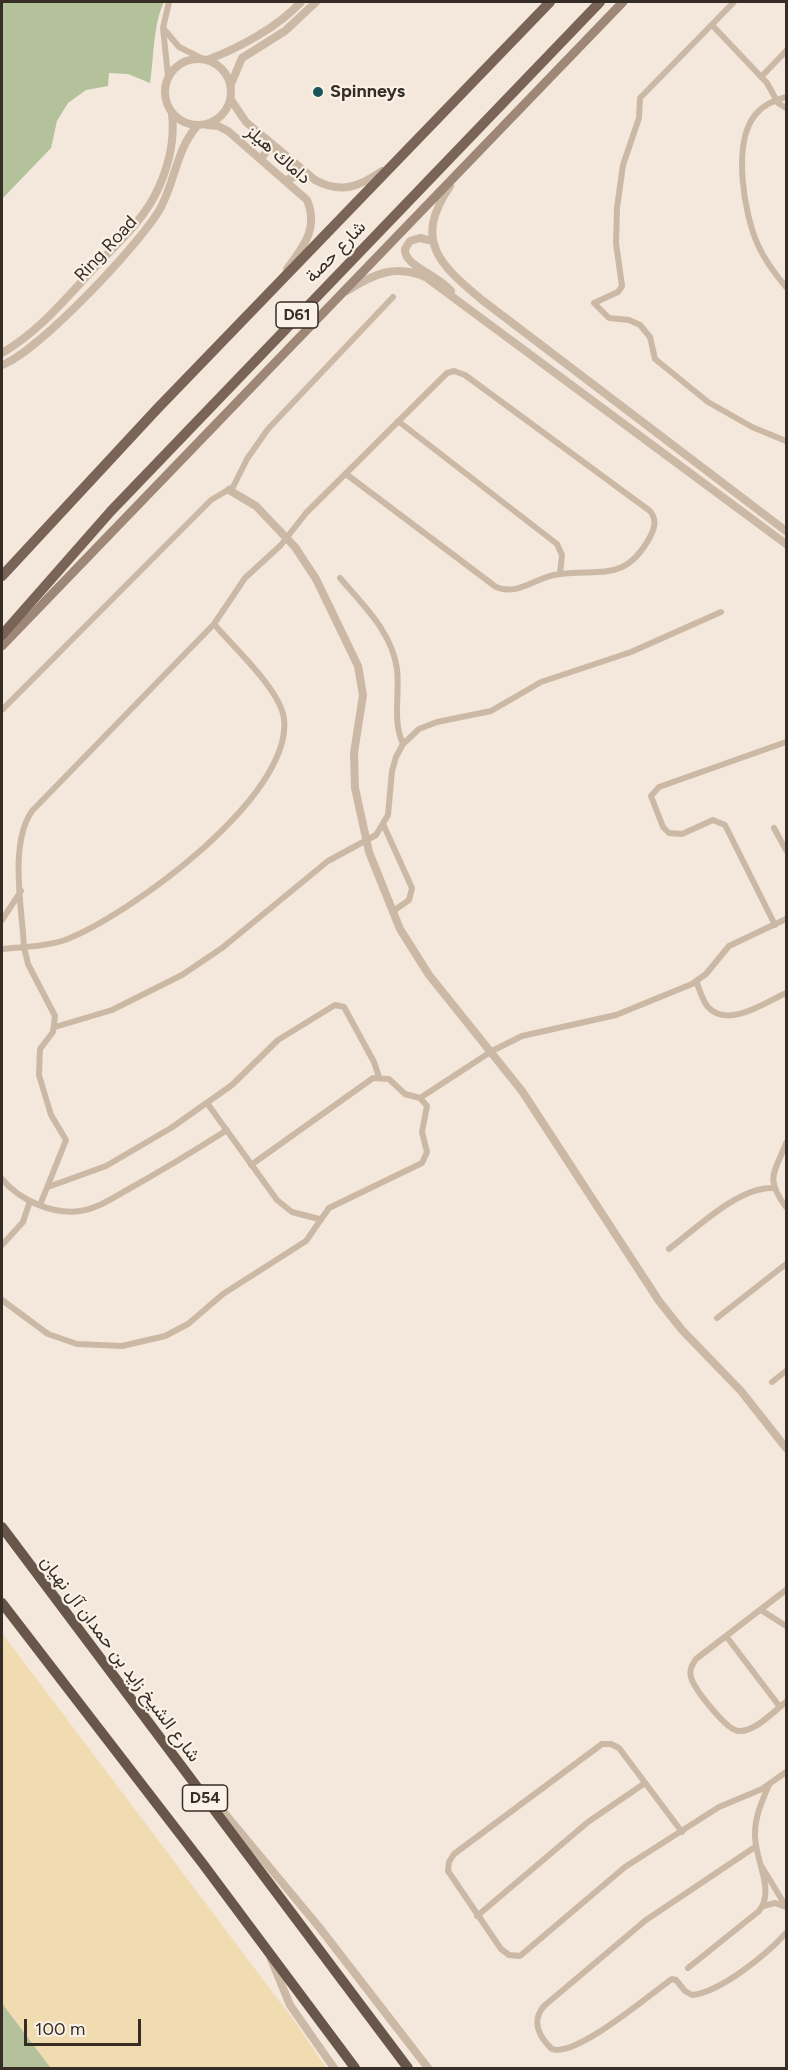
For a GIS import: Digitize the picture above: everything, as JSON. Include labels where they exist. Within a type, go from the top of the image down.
[{"type":"highway","name":"شارع الشيخ زايد بن حمدان آل نهيان","points":[[2,1527],[408,2068]]},
{"type":"highway","name":"D54","points":[[2,1603],[203,1864],[271,1959],[355,2068]]},
{"type":"main road","name":"شارع حصة","points":[[2,576],[275,285],[550,2]]},
{"type":"main road","name":"شارع حصة","points":[[2,635],[111,511],[600,2]]},
{"type":"main road","points":[[2,646],[623,2]]},
{"type":"street","points":[[169,2],[163,28],[168,76],[165,96],[172,114],[196,126],[207,125],[226,112],[231,100],[231,84],[242,58],[285,31],[316,2]]},
{"type":"street","points":[[168,76],[182,62],[204,59],[232,49],[267,28],[301,2]]},
{"type":"street","points":[[734,2],[640,98],[639,118],[623,165],[617,208],[616,243],[622,286],[618,292],[594,303],[609,318],[629,320],[640,325],[650,337],[655,360],[708,402],[738,421],[786,441]]},
{"type":"street","points":[[712,25],[761,77],[776,100],[786,108]]},
{"type":"street","points":[[163,28],[179,47],[226,73],[231,84]]},
{"type":"street","points":[[761,77],[786,51]]},
{"type":"street","points":[[786,97],[765,105],[751,122],[744,151],[743,180],[753,234],[770,266],[786,287]]},
{"type":"street","name":"داماك هيلز","points":[[231,100],[240,115],[298,166],[326,186],[350,188],[362,184],[396,161]]},
{"type":"street","name":"Ring Road","points":[[2,353],[32,333],[56,309],[147,208],[167,164],[174,139],[172,114]]},
{"type":"street","name":"داماك هيلز","points":[[207,125],[223,128],[307,200],[312,224],[307,240],[275,285]]},
{"type":"street","name":"Ring Road","points":[[2,365],[39,341],[138,238],[168,192],[184,144],[196,126]]},
{"type":"street","points":[[261,159],[268,149],[277,148]]},
{"type":"street","points":[[286,180],[296,176],[298,166]]},
{"type":"street","points":[[463,167],[436,210],[433,241],[436,254],[447,270],[482,300],[786,531]]},
{"type":"street","points":[[433,241],[420,238],[410,241],[405,249],[406,259],[410,264],[437,277],[456,298]]},
{"type":"street","points":[[339,297],[371,276],[399,270],[421,275],[474,311],[786,544]]},
{"type":"street","points":[[2,710],[211,500],[229,490],[268,429],[393,297]]},
{"type":"street","points":[[474,311],[482,300]]},
{"type":"street","points":[[55,1027],[54,1014],[30,969],[24,947],[21,836],[32,811],[214,624],[245,578],[287,538],[306,513],[444,374],[458,372],[652,513],[655,523],[654,530],[643,550],[631,563],[602,574],[560,574],[514,590],[496,587],[346,474]]},
{"type":"street","points":[[398,421],[554,541],[561,551],[560,574]]},
{"type":"street","points":[[229,490],[256,506],[287,538],[316,579],[361,675],[362,705],[355,744],[354,776],[366,842],[393,912],[419,961],[522,1091],[658,1300],[682,1330],[741,1391],[786,1448]]},
{"type":"street","points":[[340,578],[379,624],[392,650],[397,669],[397,725],[403,744]]},
{"type":"street","points":[[40,1205],[66,1140],[51,1115],[39,1075],[40,1048],[55,1027],[112,1010],[182,975],[222,948],[328,861],[366,842],[384,826],[389,810],[393,764],[403,744],[426,725],[491,711],[541,682],[631,652],[721,612]]},
{"type":"street","points":[[2,949],[68,938],[166,879],[220,831],[272,769],[281,749],[284,728],[282,710],[269,688],[214,624]]},
{"type":"street","points":[[775,925],[725,825],[713,820],[682,834],[669,833],[663,827],[651,796],[659,787],[786,741]]},
{"type":"street","points":[[384,826],[412,888],[409,900],[393,912]]},
{"type":"street","points":[[774,828],[786,850]]},
{"type":"street","points":[[2,920],[21,891]]},
{"type":"street","points":[[420,1098],[492,1051],[538,1030],[616,1016],[696,981],[729,946],[786,920]]},
{"type":"street","points":[[696,981],[706,1005],[714,1012],[724,1016],[741,1013],[786,993]]},
{"type":"street","points":[[48,1187],[106,1166],[146,1144],[207,1103],[242,1076],[278,1040],[337,1004],[344,1007],[374,1062],[379,1077]]},
{"type":"street","points":[[2,1300],[40,1329],[67,1342],[97,1347],[135,1344],[165,1336],[188,1324],[224,1294],[306,1241],[319,1219],[333,1205],[424,1161],[427,1152],[422,1127],[427,1109],[420,1098],[405,1094],[392,1080],[379,1077],[368,1080],[251,1165]]},
{"type":"street","points":[[207,1103],[273,1196],[298,1215],[319,1219]]},
{"type":"street","points":[[2,1179],[14,1192],[40,1205],[71,1212],[93,1208],[170,1165],[226,1130]]},
{"type":"street","points":[[786,1143],[774,1166],[774,1188],[786,1207]]},
{"type":"street","points":[[669,1248],[748,1191],[774,1188]]},
{"type":"street","points":[[2,1245],[23,1222],[30,1201]]},
{"type":"street","points":[[717,1318],[786,1264]]},
{"type":"street","points":[[772,1382],[786,1371]]},
{"type":"street","points":[[786,1590],[696,1659],[690,1671],[693,1682],[726,1725],[735,1731],[746,1731],[786,1702]]},
{"type":"street","points":[[760,1610],[786,1626]]},
{"type":"street","points":[[726,1636],[780,1707]]},
{"type":"street","points":[[114,1678],[131,1694],[225,1815],[319,1927],[428,2068]]},
{"type":"street","points":[[682,1832],[619,1748],[611,1744],[602,1744],[454,1854],[448,1867],[449,1876],[506,1954],[516,1956],[524,1954],[616,1874],[682,1832],[719,1807],[769,1785],[786,1772]]},
{"type":"street","points":[[477,1916],[588,1822],[645,1783]]},
{"type":"street","points":[[763,1906],[766,1893],[755,1847],[756,1819],[769,1785]]},
{"type":"street","points":[[755,1847],[657,1912],[619,1942],[544,2006],[537,2017],[538,2030],[552,2049],[567,2049],[615,2020],[672,1979],[692,1995],[718,1985],[754,1961],[786,1933]]},
{"type":"street","points":[[759,1862],[786,1906]]},
{"type":"street","points":[[688,1968],[763,1906],[775,1903],[786,1906]]},
{"type":"street","points":[[271,1959],[290,2005],[334,2068]]},
{"type":"green space","points":[[2,2],[164,2],[156,31],[150,83],[128,74],[109,73],[108,86],[86,90],[68,103],[57,121],[51,148],[2,199]]},
{"type":"green space","points":[[2,2003],[51,2068],[2,2068]]},
{"type":"sand","points":[[2,1633],[298,2026],[326,2068],[51,2068],[2,2003]]},
{"type":"place","name":"Spinneys","points":[[318,92]]}]
